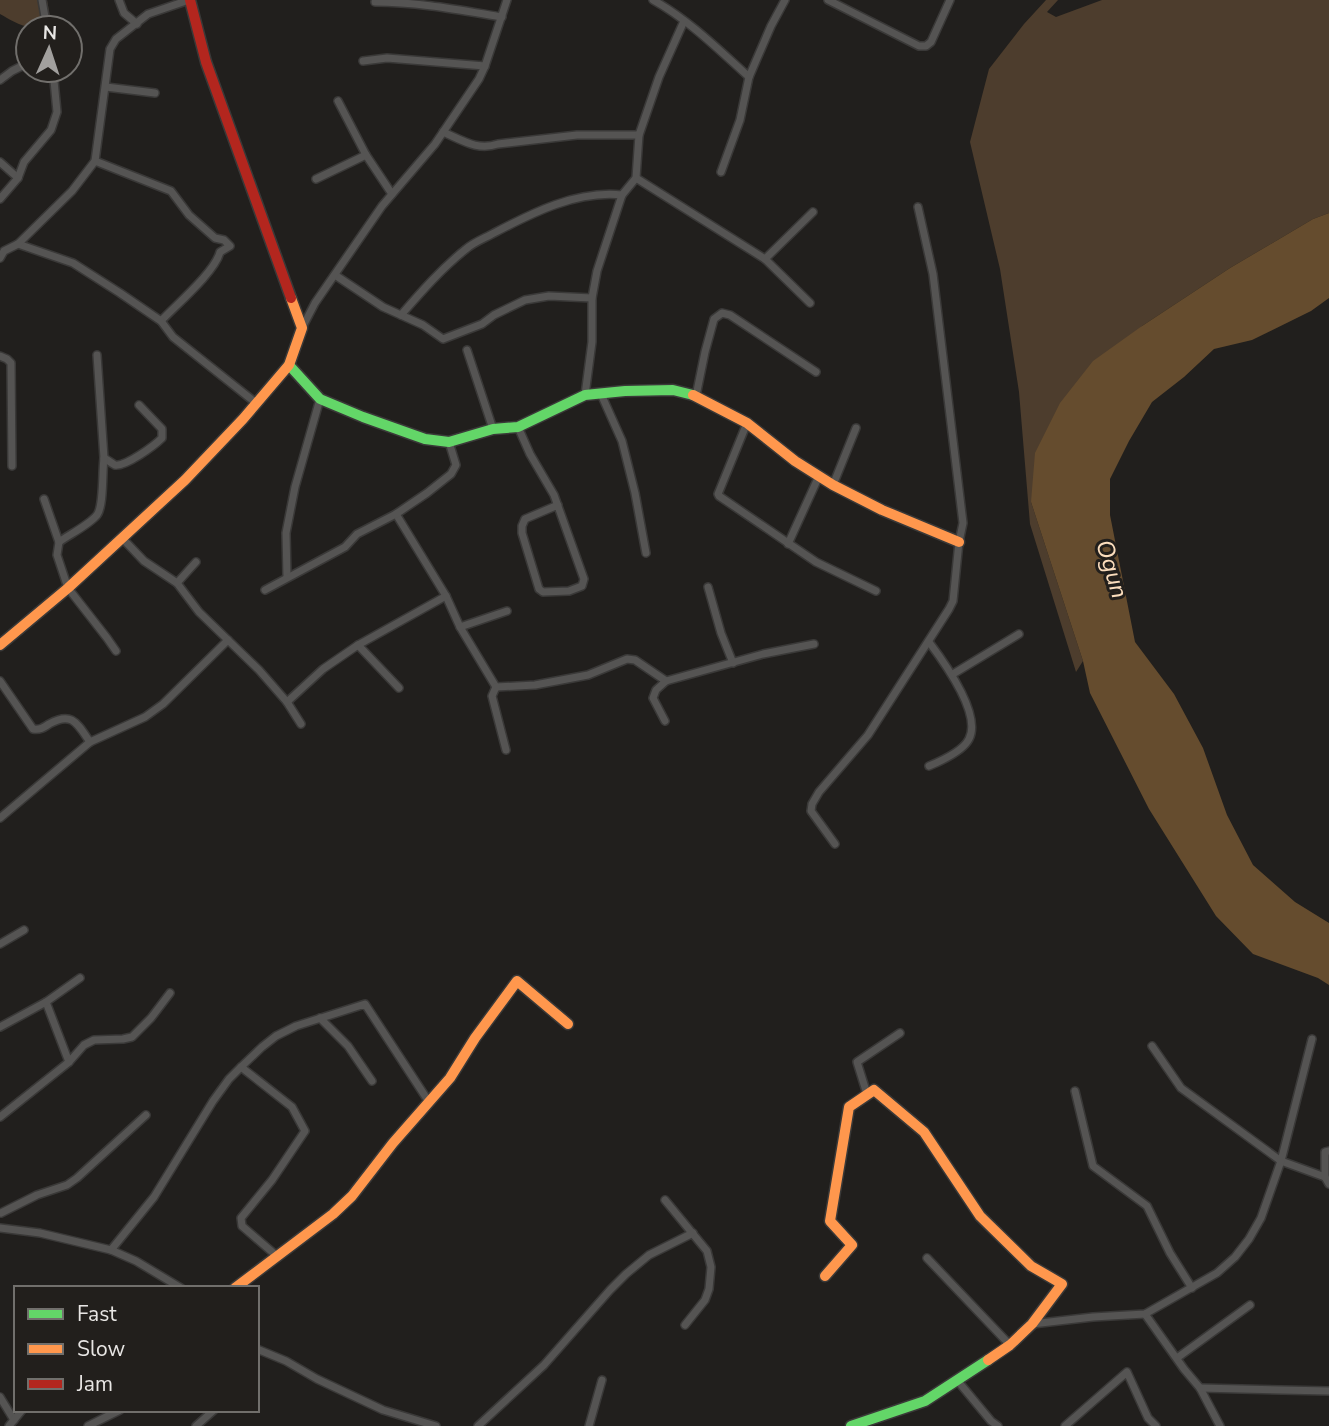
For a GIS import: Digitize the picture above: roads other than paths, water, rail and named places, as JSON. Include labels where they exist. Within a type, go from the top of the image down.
[{"type":"street","points":[[119,0],[124,13],[137,24]]},
{"type":"street","points":[[0,258],[4,251],[18,244],[72,191],[95,161],[110,49],[116,39],[148,14],[190,0],[206,62],[302,328]]},
{"type":"street","points":[[0,645],[68,588],[185,481],[289,365],[302,328],[315,303],[382,206],[443,132],[480,79],[507,0]]},
{"type":"street","points":[[653,0],[684,21],[749,78]]},
{"type":"street","points":[[722,172],[740,120],[749,78],[785,0]]},
{"type":"street","points":[[828,0],[919,46],[926,46],[931,42],[950,0]]},
{"type":"street","points":[[846,9],[850,0]]},
{"type":"street","points":[[375,2],[437,3],[502,17]]},
{"type":"street","points":[[585,395],[597,271],[622,195],[636,178],[639,135],[659,77],[684,21]]},
{"type":"street","points":[[363,61],[387,58],[485,66]]},
{"type":"street","points":[[0,199],[18,177],[24,162],[51,130],[57,105],[55,84]]},
{"type":"street","points":[[106,87],[155,93]]},
{"type":"street","points":[[338,101],[366,155],[392,194]]},
{"type":"street","points":[[443,132],[480,147],[577,135],[639,135]]},
{"type":"street","points":[[316,179],[366,155]]},
{"type":"street","points":[[95,161],[171,191],[189,215],[215,238],[224,240],[230,246],[220,252],[208,273],[161,321]]},
{"type":"street","points":[[0,162],[18,177]]},
{"type":"street","points":[[636,178],[765,259],[810,303]]},
{"type":"street","points":[[401,315],[434,278],[468,247],[521,219],[559,203],[588,196],[622,195]]},
{"type":"street","points":[[835,844],[811,811],[812,804],[819,792],[868,735],[953,601],[963,523],[933,274],[918,207]]},
{"type":"street","points":[[765,259],[813,212]]},
{"type":"street","points":[[18,244],[73,263],[161,321],[173,337],[256,402]]},
{"type":"street","points":[[335,275],[383,307],[423,325],[443,339],[482,324],[525,300],[548,296],[593,298]]},
{"type":"street","points":[[696,396],[714,320],[722,313],[730,315],[816,372]]},
{"type":"street","points":[[467,350],[493,429]]},
{"type":"street","points":[[60,542],[99,512],[101,506],[104,458],[97,355]]},
{"type":"street","points":[[0,356],[11,363],[12,466]]},
{"type":"street","points":[[289,365],[320,399],[425,439],[449,442],[493,429],[518,427],[585,395],[665,389],[696,396],[747,423],[795,461],[833,485],[882,510],[959,542]]},
{"type":"street","points":[[601,394],[622,441],[646,553]]},
{"type":"street","points":[[287,577],[288,521],[320,399]]},
{"type":"street","points":[[104,458],[118,465],[162,439],[162,429],[139,405]]},
{"type":"street","points":[[747,423],[719,496],[816,562],[876,591]]},
{"type":"street","points":[[518,427],[558,505],[584,582],[575,589],[543,592],[539,589],[522,526],[525,519],[558,505]]},
{"type":"street","points":[[833,485],[856,428]]},
{"type":"street","points":[[265,590],[345,547],[357,534],[396,514],[451,474],[456,465],[449,442]]},
{"type":"street","points":[[788,544],[819,476]]},
{"type":"street","points":[[44,499],[60,542],[57,555],[68,588],[116,651]]},
{"type":"street","points":[[396,514],[446,596],[460,627],[496,687]]},
{"type":"street","points":[[122,539],[145,561],[177,583],[199,612],[288,702],[301,724]]},
{"type":"street","points":[[177,583],[196,562]]},
{"type":"street","points":[[708,587],[733,663]]},
{"type":"street","points":[[288,702],[323,668],[358,645],[446,596]]},
{"type":"street","points":[[460,627],[507,611]]},
{"type":"street","points":[[953,674],[1018,634]]},
{"type":"street","points":[[0,818],[90,742],[145,717],[163,704],[228,640]]},
{"type":"street","points":[[929,642],[953,674],[972,721],[969,740],[947,758],[929,766]]},
{"type":"street","points":[[665,721],[653,698],[656,690],[666,681],[763,654],[814,644]]},
{"type":"street","points":[[358,645],[399,688]]},
{"type":"street","points":[[496,687],[535,685],[588,675],[627,659],[635,660],[666,681]]},
{"type":"street","points":[[0,681],[33,729],[41,729],[62,717],[67,718],[78,725],[90,742]]},
{"type":"street","points":[[496,687],[492,696],[506,750]]},
{"type":"street","points":[[0,944],[24,930]]},
{"type":"street","points":[[0,1027],[46,1002],[80,978]]},
{"type":"street","points":[[238,1286],[333,1214],[352,1196],[393,1143],[450,1078],[517,981],[568,1024]]},
{"type":"street","points":[[0,1117],[69,1062],[83,1045],[94,1040],[132,1037],[170,993]]},
{"type":"street","points":[[46,1002],[69,1062]]},
{"type":"street","points":[[111,1250],[155,1197],[212,1101],[229,1079],[262,1047],[296,1026],[365,1004],[429,1102]]},
{"type":"street","points":[[320,1018],[348,1046],[372,1081]]},
{"type":"street","points":[[867,1094],[857,1062],[900,1033]]},
{"type":"street","points":[[1032,1324],[1145,1314],[1217,1273],[1235,1257],[1261,1218],[1281,1161],[1312,1039]]},
{"type":"street","points":[[1152,1046],[1181,1088],[1281,1161],[1327,1181],[1325,1152],[1329,1150]]},
{"type":"street","points":[[241,1067],[292,1107],[305,1131],[241,1222],[242,1226],[278,1257]]},
{"type":"street","points":[[825,1276],[852,1245],[830,1221],[849,1107],[874,1090],[924,1132],[980,1216],[1031,1266],[1062,1284],[1032,1324],[1010,1345],[925,1401],[852,1426]]},
{"type":"street","points":[[1075,1091],[1093,1166],[1147,1206],[1170,1253],[1192,1288]]},
{"type":"street","points":[[146,1115],[67,1185],[37,1195],[1,1212],[1,1228],[40,1233],[111,1250],[136,1261],[174,1286]]},
{"type":"street","points":[[665,1200],[707,1251],[711,1267],[712,1276],[705,1300],[685,1325]]},
{"type":"street","points":[[478,1426],[544,1365],[626,1274],[649,1255],[694,1233]]},
{"type":"street","points":[[927,1258],[1010,1345]]},
{"type":"street","points":[[1177,1358],[1250,1305]]},
{"type":"street","points":[[1145,1314],[1199,1388],[1220,1426]]},
{"type":"street","points":[[259,1351],[286,1361],[383,1410],[436,1426]]},
{"type":"street","points":[[1068,1425],[1127,1372],[1149,1418],[1156,1426]]},
{"type":"street","points":[[589,1426],[602,1380]]},
{"type":"street","points":[[957,1380],[992,1424]]},
{"type":"street","points":[[1199,1388],[1329,1391]]},
{"type":"street","points":[[0,1397],[11,1423]]},
{"type":"street","points":[[88,1426],[116,1412]]},
{"type":"street","points":[[196,1426],[212,1412]]},
{"type":"water","name":"Ogun","points":[[1329,213],[1329,298],[1311,311],[1252,340],[1214,349],[1152,402],[1110,479],[1110,515],[1135,642],[1174,694],[1203,748],[1227,815],[1253,865],[1295,902],[1329,923],[1329,985],[1318,978],[1253,954],[1216,916],[1149,809],[1090,693],[1083,661],[1031,502],[1035,453],[1060,403],[1093,361],[1230,268],[1313,219]]}]
